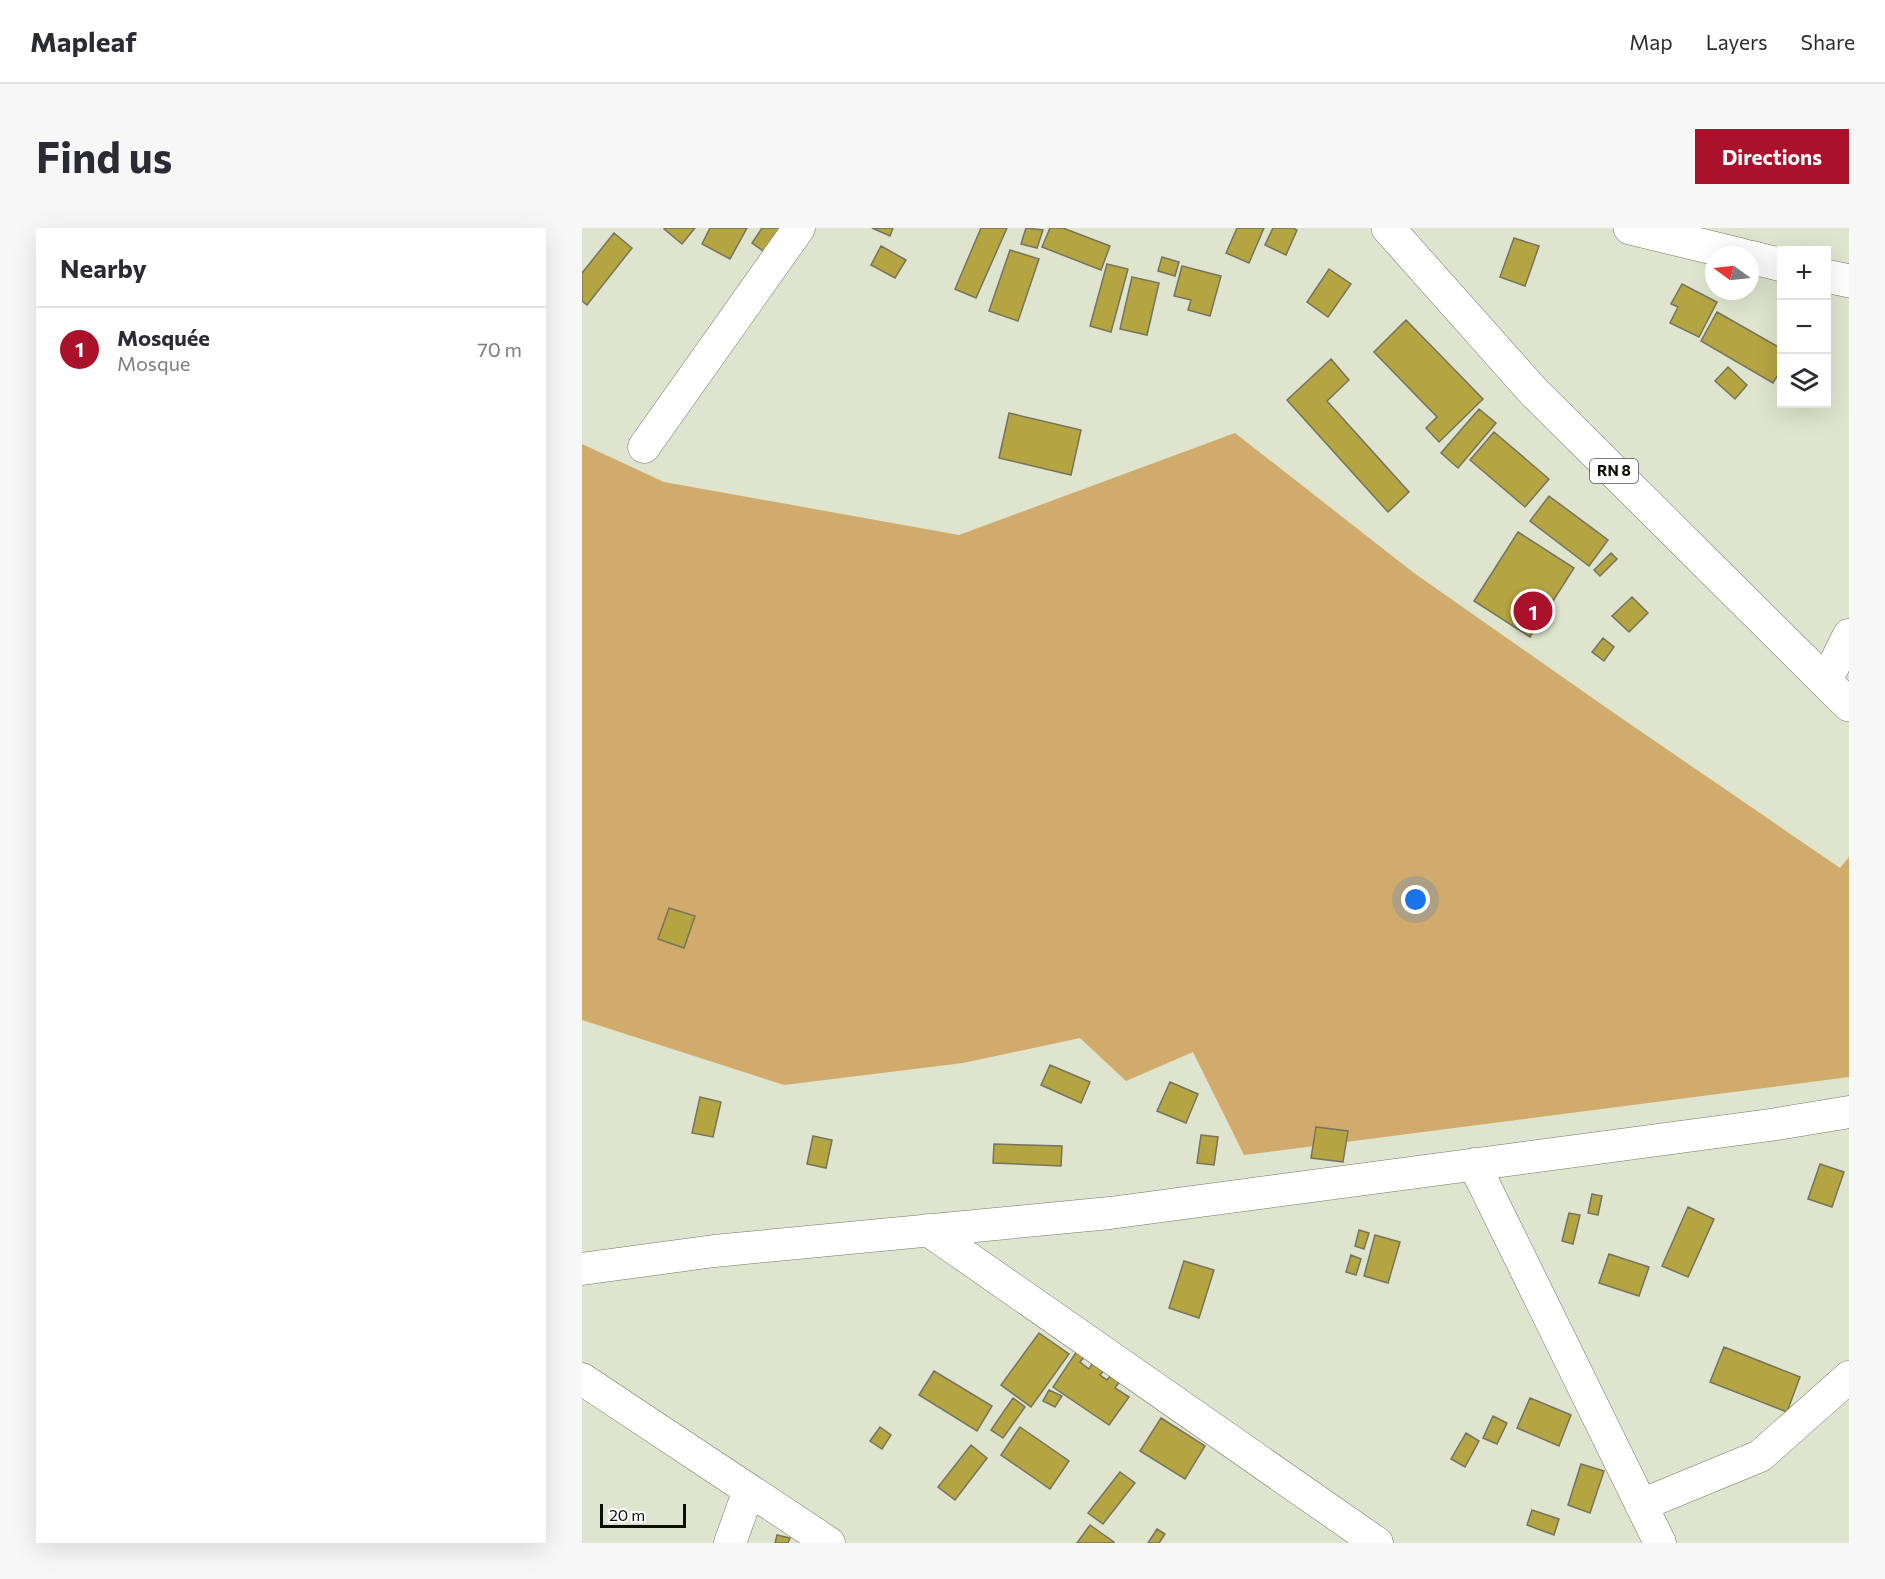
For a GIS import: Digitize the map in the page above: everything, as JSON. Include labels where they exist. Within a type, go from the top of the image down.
[{"type":"main road","name":"RN 8","points":[[1388,228],[1533,391],[1849,705]]},
{"type":"main road","points":[[1630,228],[1705,246]]},
{"type":"main road","points":[[1759,259],[1777,264]]},
{"type":"main road","points":[[1831,277],[1849,281]]},
{"type":"street","points":[[644,447],[799,228]]},
{"type":"street","points":[[1826,681],[1849,635]]},
{"type":"street","points":[[582,1269],[714,1251],[1110,1213],[1770,1125],[1849,1112]]},
{"type":"street","points":[[1474,1164],[1660,1543]]},
{"type":"street","points":[[928,1230],[1377,1543]]},
{"type":"street","points":[[1641,1505],[1760,1456],[1849,1377]]},
{"type":"street","points":[[582,1379],[829,1543]]},
{"type":"street","points":[[730,1543],[749,1490]]},
{"type":"shaded area","points":[[1235,433],[1414,573],[1611,711],[1840,868],[1849,857],[1849,1077],[1244,1155],[1193,1052],[1126,1081],[1080,1038],[963,1063],[784,1085],[582,1020],[582,444],[664,482],[959,535]]},
{"type":"building","points":[[665,228],[695,228],[682,244]]},
{"type":"building","points":[[710,228],[747,228],[730,259],[702,244]]},
{"type":"building","points":[[762,228],[790,228],[770,256],[752,243]]},
{"type":"building","points":[[872,228],[893,228],[890,236]]},
{"type":"building","points":[[981,228],[1007,228],[976,298],[955,289]]},
{"type":"building","points":[[1026,228],[1043,230],[1037,248],[1021,244]]},
{"type":"building","points":[[1050,228],[1063,228],[1110,246],[1101,270],[1042,247]]},
{"type":"building","points":[[1237,228],[1264,228],[1249,263],[1226,253]]},
{"type":"building","points":[[1273,228],[1297,230],[1286,255],[1265,245]]},
{"type":"building","points":[[614,233],[632,248],[587,305],[582,301],[582,273]]},
{"type":"building","points":[[1514,238],[1539,246],[1525,286],[1500,277]]},
{"type":"building","points":[[881,246],[906,260],[895,278],[871,265]]},
{"type":"building","points":[[1010,250],[1039,259],[1018,321],[989,311]]},
{"type":"building","points":[[1162,257],[1179,262],[1175,276],[1158,271]]},
{"type":"building","points":[[1107,264],[1128,269],[1111,332],[1090,326]]},
{"type":"building","points":[[1182,266],[1221,276],[1210,316],[1188,310],[1191,300],[1174,296]]},
{"type":"building","points":[[1329,269],[1351,284],[1328,317],[1307,302]]},
{"type":"building","points":[[1132,277],[1159,283],[1147,335],[1120,329]]},
{"type":"building","points":[[1682,284],[1705,296],[1705,300],[1717,302],[1699,337],[1670,323],[1678,307],[1671,304]]},
{"type":"building","points":[[1717,312],[1777,346],[1777,376],[1773,383],[1701,341]]},
{"type":"building","points":[[1406,320],[1483,399],[1439,442],[1426,428],[1437,417],[1374,352]]},
{"type":"building","points":[[1331,359],[1349,380],[1327,401],[1409,492],[1388,512],[1287,400]]},
{"type":"building","points":[[1728,367],[1747,385],[1735,399],[1715,381]]},
{"type":"building","points":[[1479,409],[1496,423],[1458,468],[1441,453]]},
{"type":"building","points":[[1009,413],[1081,430],[1071,475],[999,458]]},
{"type":"building","points":[[1494,432],[1549,479],[1525,507],[1470,460]]},
{"type":"building","points":[[1549,496],[1608,540],[1589,566],[1530,521]]},
{"type":"building","points":[[1518,532],[1574,568],[1530,637],[1474,601]]},
{"type":"building","points":[[1611,553],[1617,559],[1600,576],[1594,570]]},
{"type":"building","points":[[1632,597],[1648,613],[1629,632],[1612,616]]},
{"type":"building","points":[[1603,638],[1614,647],[1604,661],[1592,652]]},
{"type":"building","points":[[669,908],[695,916],[684,948],[658,939]]},
{"type":"building","points":[[1050,1065],[1090,1082],[1081,1103],[1041,1085]]},
{"type":"building","points":[[1170,1082],[1198,1094],[1186,1123],[1157,1111]]},
{"type":"building","points":[[700,1097],[721,1102],[713,1137],[692,1133]]},
{"type":"building","points":[[1316,1127],[1348,1131],[1343,1162],[1311,1158]]},
{"type":"building","points":[[1201,1135],[1218,1137],[1214,1165],[1197,1163]]},
{"type":"building","points":[[813,1136],[832,1140],[826,1168],[807,1164]]},
{"type":"building","points":[[994,1144],[1062,1146],[1061,1166],[993,1163]]},
{"type":"building","points":[[1820,1164],[1844,1172],[1832,1207],[1808,1199]]},
{"type":"building","points":[[1592,1194],[1602,1196],[1598,1215],[1588,1213]]},
{"type":"building","points":[[1688,1207],[1714,1219],[1688,1277],[1662,1266]]},
{"type":"building","points":[[1569,1213],[1580,1215],[1573,1244],[1562,1241]]},
{"type":"building","points":[[1359,1230],[1369,1233],[1364,1249],[1355,1246]]},
{"type":"building","points":[[1375,1235],[1400,1242],[1388,1283],[1364,1276]]},
{"type":"building","points":[[1609,1254],[1649,1267],[1639,1296],[1599,1283]]},
{"type":"building","points":[[1351,1255],[1361,1259],[1356,1275],[1346,1272]]},
{"type":"building","points":[[1184,1261],[1214,1270],[1199,1318],[1169,1308]]},
{"type":"building","points":[[1039,1333],[1069,1354],[1031,1407],[1001,1385]]},
{"type":"building","points":[[1724,1347],[1800,1377],[1787,1412],[1710,1382]]},
{"type":"building","points":[[1077,1351],[1084,1357],[1080,1362],[1089,1369],[1093,1362],[1104,1370],[1100,1375],[1107,1380],[1111,1375],[1120,1381],[1115,1388],[1129,1397],[1109,1425],[1053,1387]]},
{"type":"building","points":[[934,1371],[992,1406],[977,1431],[919,1395]]},
{"type":"building","points":[[1049,1390],[1062,1396],[1055,1407],[1043,1401]]},
{"type":"building","points":[[1013,1398],[1025,1407],[1003,1438],[991,1430]]},
{"type":"building","points":[[1530,1398],[1571,1415],[1559,1446],[1517,1428]]},
{"type":"building","points":[[1493,1416],[1507,1423],[1497,1444],[1483,1438]]},
{"type":"building","points":[[1161,1418],[1205,1446],[1185,1479],[1140,1451]]},
{"type":"building","points":[[880,1427],[891,1435],[882,1449],[870,1441]]},
{"type":"building","points":[[1020,1427],[1069,1461],[1050,1489],[1001,1455]]},
{"type":"building","points":[[1466,1433],[1479,1441],[1465,1467],[1451,1459]]},
{"type":"building","points":[[971,1445],[987,1458],[955,1500],[938,1487]]},
{"type":"building","points":[[1581,1464],[1604,1471],[1590,1513],[1568,1505]]},
{"type":"building","points":[[1120,1472],[1135,1483],[1103,1524],[1088,1513]]},
{"type":"building","points":[[1532,1510],[1559,1519],[1554,1535],[1527,1525]]},
{"type":"building","points":[[1090,1525],[1114,1542],[1077,1543]]},
{"type":"building","points":[[1157,1529],[1165,1534],[1159,1543],[1148,1543]]},
{"type":"building","points":[[777,1535],[790,1538],[788,1543],[775,1543]]},
{"type":"place","name":"Mosquée","points":[[1533,611]]}]
